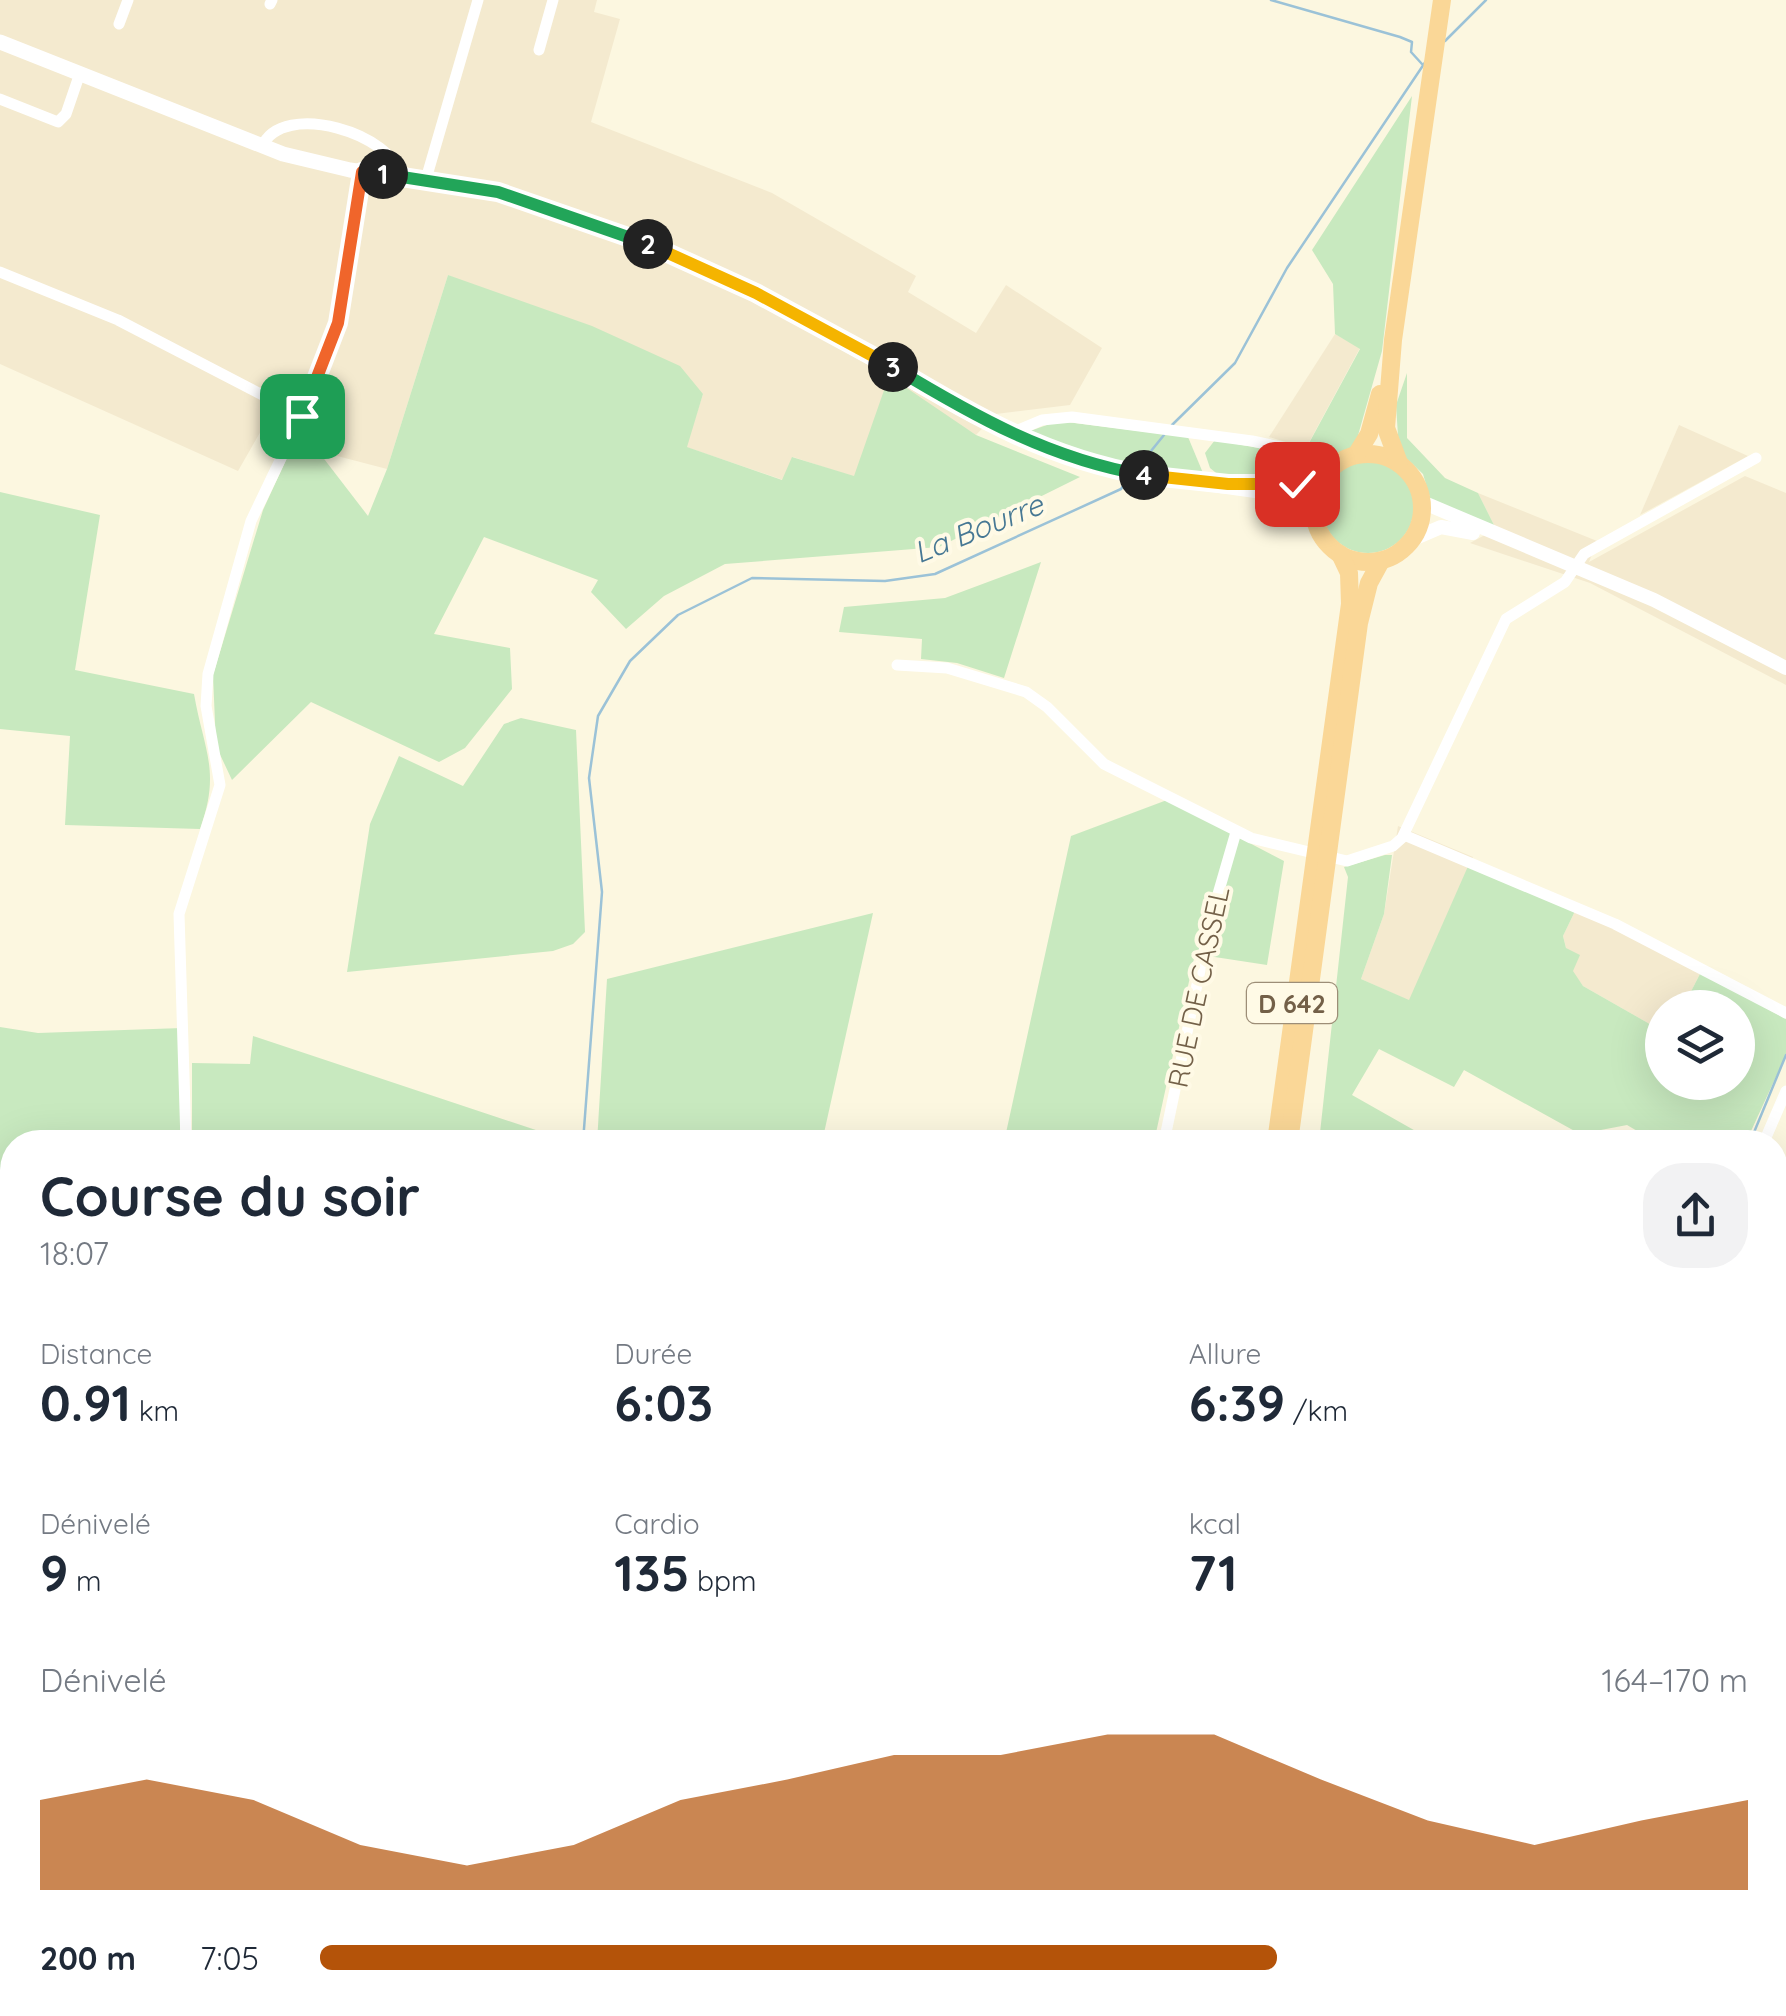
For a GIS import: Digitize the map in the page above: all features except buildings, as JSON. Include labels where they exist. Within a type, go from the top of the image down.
[{"type":"highway","points":[[1399,463],[1386,428],[1393,340],[1442,0]]},
{"type":"highway","points":[[1356,455],[1381,455],[1399,463],[1414,478],[1422,502],[1412,539],[1396,554],[1380,560],[1360,561],[1340,554],[1324,539],[1314,512],[1315,495],[1324,476],[1356,455],[1375,413],[1393,340]]},
{"type":"highway","name":"D 642","points":[[1290,1130],[1350,604],[1349,574],[1340,554]]},
{"type":"highway","name":"D 642","points":[[1278,1130],[1359,623],[1367,588],[1380,560]]},
{"type":"main road","points":[[0,42],[262,147],[362,172],[426,179],[520,198],[678,257],[808,320],[1010,434],[1068,457],[1131,473],[1286,495],[1314,512]]},
{"type":"main road","points":[[1228,484],[1297,484],[1324,476]]},
{"type":"street","points":[[118,24],[128,0]]},
{"type":"street","points":[[426,179],[478,0]]},
{"type":"street","points":[[539,50],[554,0]]},
{"type":"street","points":[[0,99],[58,122],[65,116],[79,76]]},
{"type":"street","points":[[262,147],[281,126],[327,126],[352,134],[391,157],[398,176]]},
{"type":"street","points":[[186,1130],[179,914],[220,791],[206,706],[208,674],[248,530],[302,416],[338,323],[362,172]]},
{"type":"street","points":[[0,272],[118,320],[302,416]]},
{"type":"street","points":[[1010,434],[1042,420],[1064,416],[1162,427],[1304,452]]},
{"type":"street","points":[[897,666],[954,670],[1026,692],[1047,707],[1104,764],[1197,808],[1236,832],[1286,850],[1342,861],[1393,846],[1404,835],[1498,628],[1515,611],[1565,582],[1575,566],[1597,546],[1756,458]]},
{"type":"street","points":[[1422,502],[1698,621],[1786,668]]},
{"type":"street","points":[[1412,539],[1446,527],[1522,545]]},
{"type":"street","name":"RUE DE CASSEL","points":[[1167,1130],[1211,918],[1236,832]]},
{"type":"street","points":[[1404,835],[1632,932],[1786,1012]]},
{"type":"street","points":[[1769,1130],[1786,1091]]},
{"type":"shaded area","points":[[0,0],[597,0],[594,12],[620,19],[591,122],[772,193],[916,276],[908,292],[976,333],[1006,285],[1102,348],[1070,405],[996,414],[976,435],[935,410],[854,477],[793,457],[783,480],[686,447],[703,394],[448,275],[387,469],[318,451],[298,434],[266,422],[238,471],[0,364]]},
{"type":"shaded area","points":[[1335,334],[1360,348],[1306,448],[1269,437]]},
{"type":"shaded area","points":[[1679,425],[1748,456],[1640,515]]},
{"type":"shaded area","points":[[1745,476],[1786,493],[1786,685],[1590,583],[1470,543],[1496,529],[1478,493],[1597,541],[1589,562]]},
{"type":"shaded area","points":[[1398,826],[1473,857],[1410,1001],[1361,979],[1384,914]]},
{"type":"shaded area","points":[[1576,909],[1701,972],[1692,990],[1645,990],[1645,1021],[1583,986],[1572,971],[1563,936]]},
{"type":"green space","points":[[1412,96],[1382,351],[1355,446],[1315,476],[1221,477],[1210,468],[1205,453],[1215,440],[1302,456],[1360,349],[1335,334],[1333,284],[1312,250]]},
{"type":"green space","points":[[448,275],[592,326],[680,366],[703,394],[687,447],[782,480],[792,457],[854,476],[889,376],[976,435],[1080,477],[939,547],[725,564],[664,596],[626,629],[591,592],[598,580],[484,537],[434,634],[510,648],[512,689],[465,748],[439,762],[311,702],[232,780],[216,746],[213,675],[263,510],[298,434],[318,451],[368,516],[387,469]]},
{"type":"green space","points":[[1407,373],[1407,438],[1445,478],[1478,493],[1496,529],[1431,501],[1423,474],[1399,451],[1396,405]]},
{"type":"green space","points":[[1058,421],[1188,437],[1203,473],[1199,476],[1119,466],[1030,431]]},
{"type":"green space","points":[[1368,461],[1401,474],[1414,507],[1401,540],[1368,553],[1335,540],[1322,507],[1335,474]]},
{"type":"green space","points":[[0,492],[100,515],[75,670],[194,694],[210,776],[200,829],[65,825],[70,736],[0,729]]},
{"type":"green space","points":[[1041,562],[1004,678],[957,663],[921,659],[922,639],[839,632],[844,607],[945,598]]},
{"type":"green space","points":[[521,718],[576,730],[585,932],[573,944],[553,951],[347,972],[370,824],[399,756],[463,786],[504,724]]},
{"type":"green space","points":[[1167,800],[1284,861],[1267,965],[1195,954],[1157,1130],[1007,1130],[1071,836]]},
{"type":"green space","points":[[1392,855],[1384,914],[1361,979],[1409,1000],[1469,864],[1576,909],[1563,936],[1566,948],[1580,955],[1573,971],[1583,986],[1645,1021],[1645,1100],[1755,1100],[1755,1002],[1786,1019],[1786,1055],[1752,1130],[1636,1130],[1627,1125],[1573,1130],[1464,1070],[1454,1087],[1379,1049],[1352,1095],[1414,1130],[1320,1130],[1348,877],[1344,867]]},
{"type":"green space","points":[[873,913],[825,1130],[598,1130],[607,979]]},
{"type":"green space","points":[[1701,972],[1734,990],[1692,990]]},
{"type":"green space","points":[[0,1027],[38,1033],[182,1028],[180,1130],[0,1130]]},
{"type":"green space","points":[[253,1036],[536,1130],[192,1130],[192,1063],[250,1064]]},
{"type":"waterway","points":[[1271,0],[1412,42],[1411,52],[1422,64]]},
{"type":"waterway","name":"La Bourre","points":[[1445,41],[1486,0]]},
{"type":"waterway","name":"La Bourre","points":[[1172,425],[1235,363],[1287,268],[1426,61]]},
{"type":"waterway","name":"La Bourre","points":[[1138,467],[1164,435]]},
{"type":"waterway","name":"La Bourre","points":[[584,1130],[602,892],[589,778],[598,716],[630,661],[678,615],[752,578],[885,581],[935,574],[1121,489],[1129,477]]},
{"type":"waterway","points":[[1755,1130],[1786,1055]]},
{"type":"route","points":[[302,416],[338,323],[362,172],[498,192],[657,248],[808,320],[983,422],[1068,457],[1172,480],[1297,484]]}]
